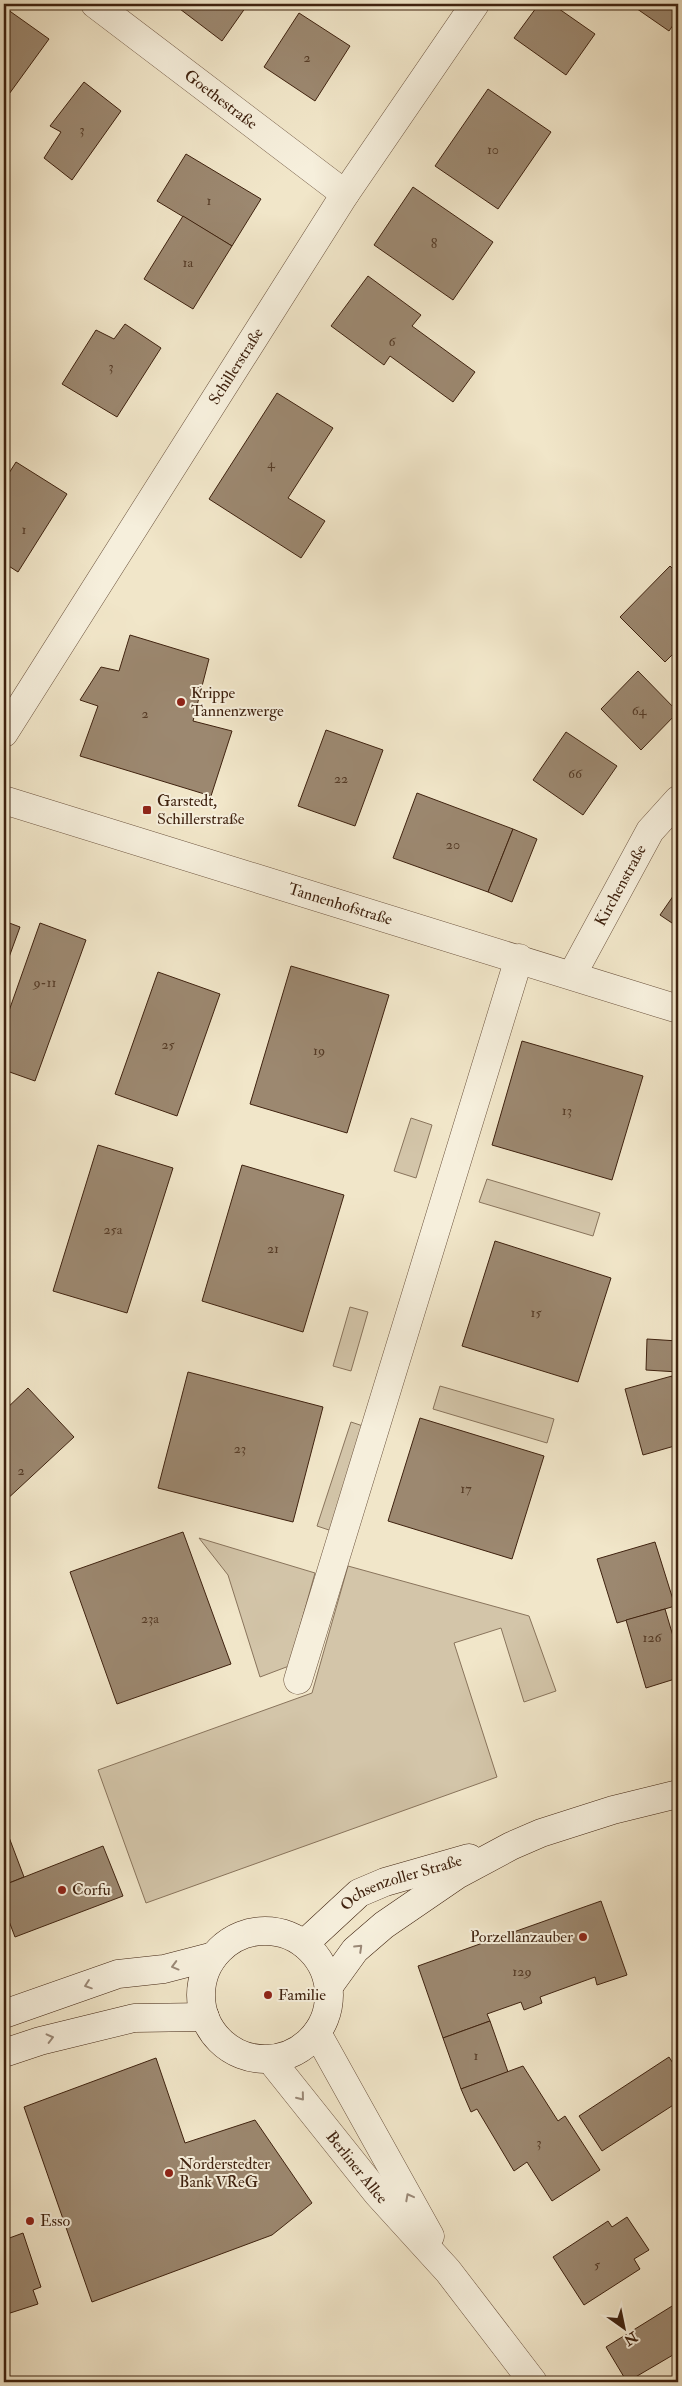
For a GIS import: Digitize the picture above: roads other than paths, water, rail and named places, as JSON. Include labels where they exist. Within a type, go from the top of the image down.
[{"type":"street","name":"Goethestraße","points":[[95,4],[345,194]]},
{"type":"street","name":"Schillerstraße","points":[[4,733],[345,194],[475,4]]},
{"type":"street","name":"Tannenhofstraße","points":[[4,800],[678,1008]]},
{"type":"street","name":"Kirchenstraße","points":[[572,975],[650,831],[678,800]]},
{"type":"street","points":[[298,1680],[519,958]]},
{"type":"street","name":"Ochsenzoller Straße","points":[[329,1986],[355,1950],[384,1925],[457,1875],[511,1846],[550,1830],[678,1794]]},
{"type":"street","name":"Ochsenzoller Straße","points":[[304,1944],[359,1893],[385,1882],[511,1846]]},
{"type":"street","points":[[266,1930],[286,1934],[304,1944],[320,1962],[329,1986],[329,2002],[325,2018],[317,2033],[304,2045],[288,2054],[270,2059],[250,2057],[230,2048],[215,2035],[205,2016],[201,1996],[204,1975],[214,1956],[229,1943],[246,1934],[266,1930]]},
{"type":"street","points":[[4,2014],[118,1974],[164,1969],[214,1956]]},
{"type":"street","points":[[4,2053],[40,2041],[134,2018],[205,2016]]},
{"type":"street","name":"Berliner Allee","points":[[317,2033],[400,2180],[448,2271]]},
{"type":"street","name":"Berliner Allee","points":[[270,2059],[377,2193],[448,2271],[533,2382]]},
{"type":"place","name":"Krippe Tannenzwerge","points":[[181,702]]},
{"type":"place","name":"Garstedt, Schillerstraße","points":[[147,810]]},
{"type":"place","name":"Corfu","points":[[62,1890]]},
{"type":"place","name":"Porzellanzauber","points":[[583,1937]]},
{"type":"place","name":"Familie","points":[[268,1995]]},
{"type":"place","name":"Norderstedter Bank VReG","points":[[169,2173]]},
{"type":"place","name":"Esso","points":[[30,2221]]}]
